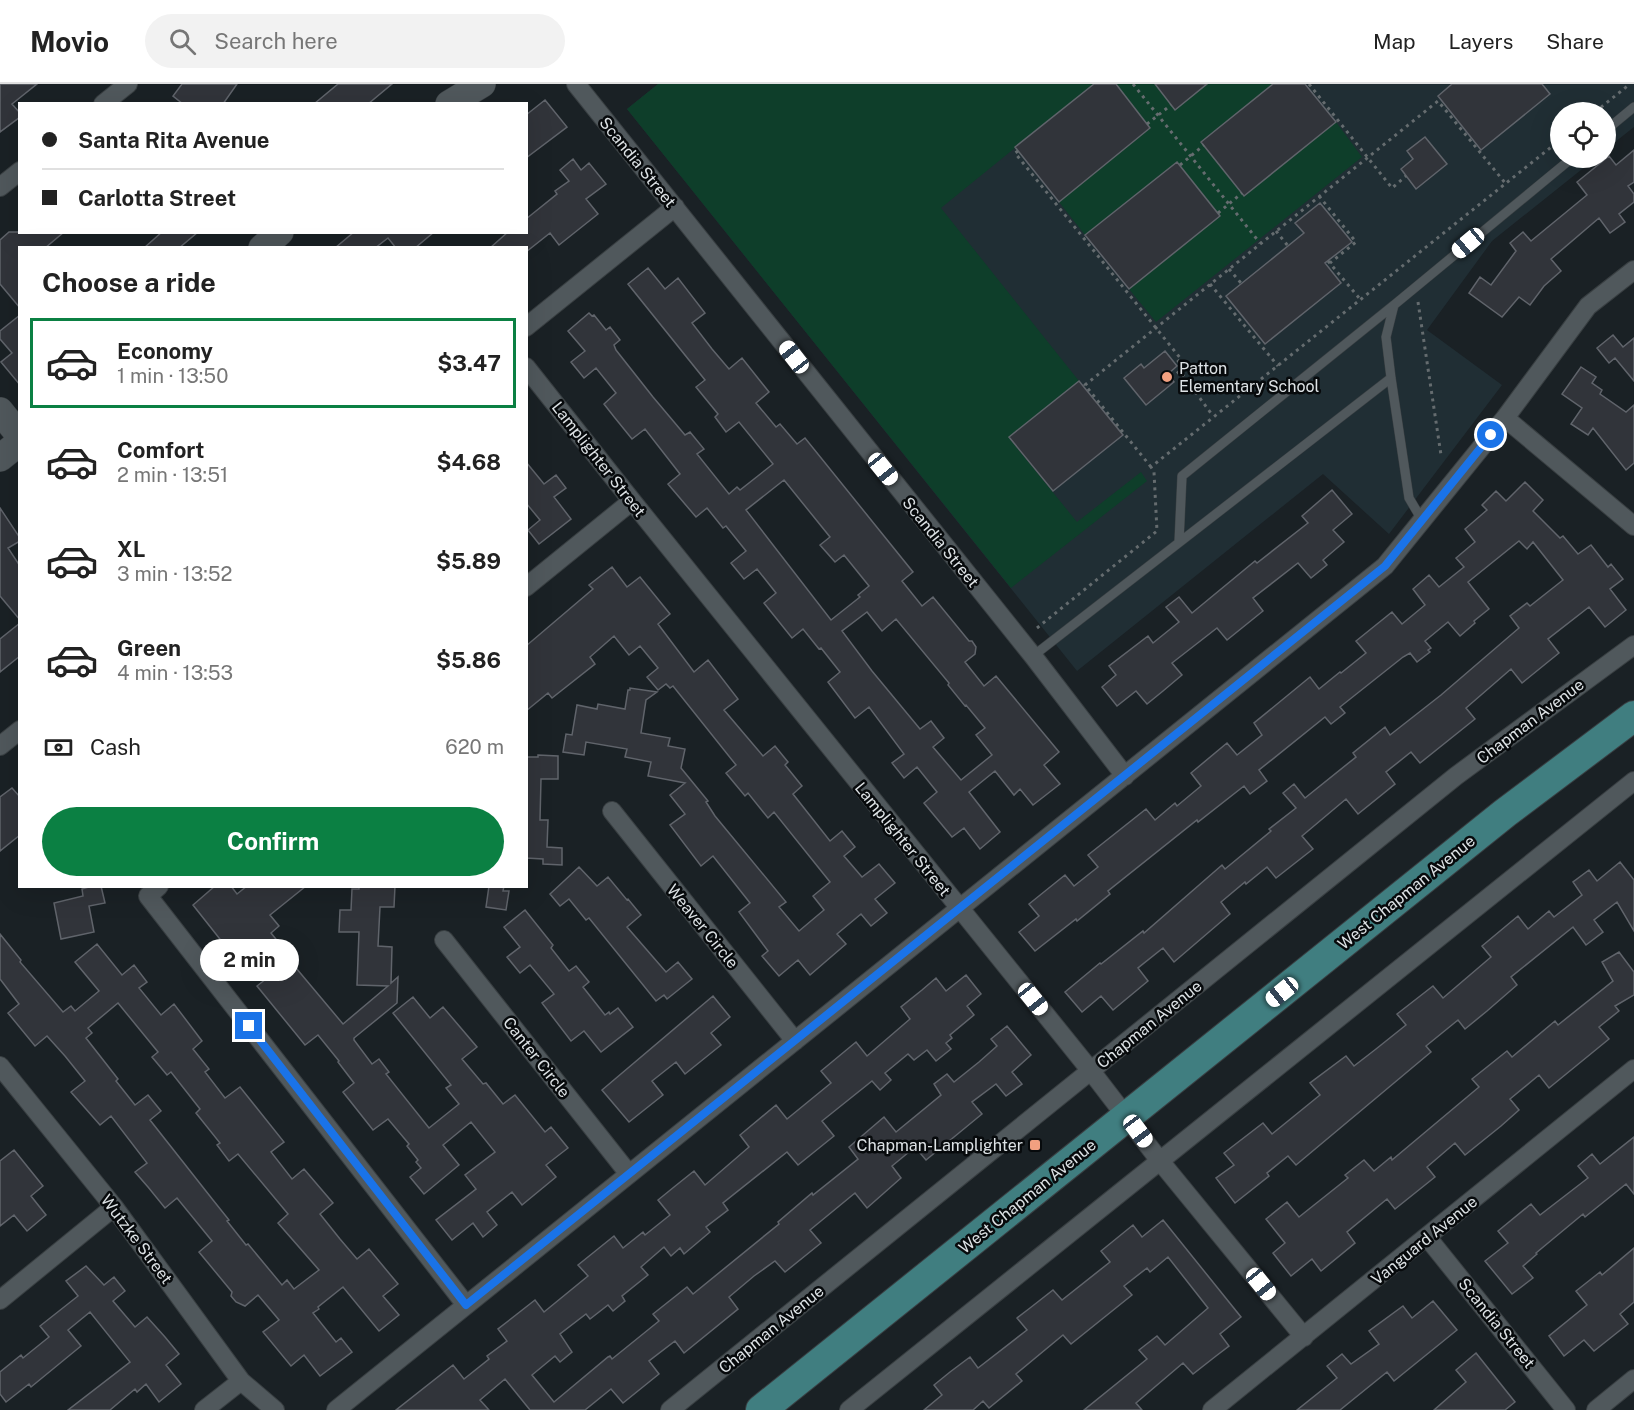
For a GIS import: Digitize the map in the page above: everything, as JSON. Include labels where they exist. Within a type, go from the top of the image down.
[{"type":"main road","name":"West Chapman Avenue","points":[[761,1410],[1505,813],[1634,716]]},
{"type":"street","points":[[106,102],[128,84]]},
{"type":"street","points":[[452,102],[482,84]]},
{"type":"street","name":"Scandia Street","points":[[576,84],[1125,776]]},
{"type":"street","points":[[0,187],[18,173]]},
{"type":"street","points":[[528,325],[675,207]]},
{"type":"street","points":[[264,246],[278,234]]},
{"type":"street","points":[[336,1410],[1385,566],[1505,418],[1588,306],[1634,270]]},
{"type":"street","name":"Lamplighter Street","points":[[528,370],[1092,1071],[1160,1161],[1304,1337]]},
{"type":"street","points":[[0,411],[18,434]]},
{"type":"street","points":[[1505,418],[1634,525]]},
{"type":"street","points":[[0,458],[18,444]]},
{"type":"street","points":[[528,585],[632,501]]},
{"type":"street","name":"Chapman Avenue","points":[[670,1410],[1456,776],[1634,645]]},
{"type":"street","points":[[0,746],[18,732]]},
{"type":"street","points":[[849,1410],[1634,781]]},
{"type":"street","name":"Weaver Circle","points":[[612,811],[795,1041]]},
{"type":"street","points":[[153,891],[466,1305]]},
{"type":"street","name":"Canter Circle","points":[[444,940],[629,1174]]},
{"type":"street","name":"Wutzke Street","points":[[0,1066],[114,1207],[241,1381],[275,1410]]},
{"type":"street","name":"Vanguard Avenue","points":[[1212,1410],[1634,1069]]},
{"type":"street","points":[[0,1300],[114,1207]]},
{"type":"street","name":"Scandia Street","points":[[1427,1237],[1566,1410]]},
{"type":"street","points":[[1596,1410],[1634,1379]]},
{"type":"street","points":[[204,1410],[241,1381]]},
{"type":"lane","points":[[1616,121],[1634,107]]},
{"type":"lane","points":[[1179,542],[1182,476],[1560,168]]},
{"type":"lane","points":[[1394,304],[1386,337],[1391,378],[1409,498],[1422,520]]},
{"type":"lane","points":[[1032,656],[1391,378]]},
{"type":"path","points":[[1133,84],[1260,243]]},
{"type":"path","points":[[1309,84],[1392,188],[1406,176]]},
{"type":"path","points":[[1607,102],[1630,84]]},
{"type":"path","points":[[1037,628],[1157,531],[1154,472],[1085,385],[1438,101],[1506,184]]},
{"type":"path","points":[[1147,124],[1171,105]]},
{"type":"path","points":[[1180,165],[1204,145]]},
{"type":"path","points":[[1151,467],[1550,148]]},
{"type":"path","points":[[1018,151],[1015,153],[1088,240],[1181,359],[1175,364]]},
{"type":"path","points":[[1218,213],[1242,193]]},
{"type":"path","points":[[1319,196],[1356,242],[1329,262],[1360,300]]},
{"type":"path","points":[[1293,217],[1297,222]]},
{"type":"path","points":[[1276,231],[1288,246]]},
{"type":"path","points":[[1229,268],[1241,283]]},
{"type":"path","points":[[1210,284],[1278,366]]},
{"type":"path","points":[[1418,300],[1441,454]]},
{"type":"path","points":[[1171,378],[1180,371],[1214,416]]},
{"type":"shaded area","name":"Patton Elementary School","points":[[658,84],[1634,84],[1634,127],[1616,141],[1616,102],[1550,102],[1550,168],[1583,168],[1492,241],[1427,330],[1502,385],[1389,534],[1323,474],[1077,671],[627,109]]},
{"type":"green space","points":[[658,84],[1094,84],[941,208],[1079,381],[1009,438],[1077,522],[1141,472],[1147,481],[1011,588],[627,109]]},
{"type":"green space","points":[[1116,84],[1273,84],[1201,142],[1244,195],[1336,122],[1362,157],[1156,322],[1129,289],[1220,216],[1177,162],[1085,235],[1059,202],[1150,128]]},
{"type":"building","points":[[0,84],[37,84],[12,104],[18,111],[18,118],[0,132]]},
{"type":"building","points":[[182,84],[237,84],[224,102],[180,102],[173,96]]},
{"type":"building","points":[[338,84],[392,84],[370,102],[316,102]]},
{"type":"building","points":[[1094,84],[1116,84],[1150,128],[1059,202],[1015,147]]},
{"type":"building","points":[[1155,84],[1207,84],[1175,110]]},
{"type":"building","points":[[1273,84],[1305,84],[1336,122],[1244,196],[1201,142]]},
{"type":"building","points":[[1452,84],[1542,84],[1550,94],[1481,150],[1438,96]]},
{"type":"building","points":[[545,100],[567,127],[528,156],[528,113]]},
{"type":"building","points":[[1425,137],[1447,164],[1416,189],[1401,169],[1413,159],[1407,151]]},
{"type":"building","points":[[1634,150],[1634,182],[1628,186],[1634,194],[1634,202],[1619,214],[1625,222],[1610,233],[1599,218],[1551,259],[1561,271],[1544,286],[1530,305],[1519,297],[1502,317],[1469,293],[1480,277],[1491,285],[1516,251],[1510,243],[1523,232],[1531,241],[1587,195],[1577,182],[1594,168],[1616,168],[1616,165]]},
{"type":"building","points":[[573,159],[581,170],[589,163],[606,184],[586,199],[598,214],[559,245],[550,233],[528,250],[528,246],[492,246],[506,234],[528,234],[528,217],[557,194],[555,191],[569,181],[560,170]]},
{"type":"building","points":[[1177,162],[1220,216],[1129,289],[1085,235]]},
{"type":"building","points":[[1320,203],[1352,242],[1325,263],[1341,283],[1265,344],[1226,296],[1304,233],[1295,223]]},
{"type":"building","points":[[9,232],[62,234],[47,246],[18,246],[18,306],[0,284],[0,240]]},
{"type":"building","points":[[160,234],[196,234],[181,246],[146,246]]},
{"type":"building","points":[[352,234],[432,234],[417,246],[394,246],[388,238],[378,246],[337,246]]},
{"type":"building","points":[[648,268],[665,289],[678,278],[705,313],[692,323],[712,349],[729,369],[742,358],[769,392],[756,403],[776,427],[780,424],[797,444],[805,438],[913,572],[902,581],[922,606],[933,597],[969,641],[972,641],[976,647],[975,654],[965,662],[984,686],[996,676],[1059,752],[1044,765],[1060,784],[1033,805],[1020,789],[1014,795],[995,771],[969,792],[1000,832],[980,849],[964,828],[952,837],[924,803],[937,792],[917,767],[904,778],[892,763],[904,754],[869,707],[855,718],[828,682],[840,672],[803,629],[792,638],[764,603],[776,593],[757,569],[744,579],[731,563],[746,551],[726,526],[723,528],[707,508],[696,517],[668,484],[680,474],[645,429],[632,439],[615,418],[604,404],[616,393],[596,368],[584,378],[571,362],[585,351],[568,331],[589,313],[594,315],[606,330],[610,327],[620,340],[614,345],[616,350],[653,397],[685,435],[690,432],[704,449],[697,454],[729,494],[737,487],[740,490],[773,464],[739,422],[726,432],[715,417],[718,414],[696,387],[705,380],[628,284]],"holes":[[[784,480],[830,537],[820,545],[835,562],[844,555],[869,586],[858,595],[860,597],[831,620],[746,510]],[[867,612],[882,631],[896,619],[985,728],[976,735],[992,755],[961,780],[933,747],[944,738],[931,721],[920,729],[842,631]]]},
{"type":"building","points":[[18,317],[18,383],[1,362],[12,353],[0,339],[0,331]]},
{"type":"building","points":[[1613,335],[1623,347],[1634,338],[1634,381],[1615,358],[1609,363],[1597,348]]},
{"type":"building","points":[[1165,351],[1177,366],[1168,374],[1174,382],[1146,405],[1124,378],[1141,364],[1144,368]]},
{"type":"building","points":[[1581,367],[1596,377],[1592,383],[1602,390],[1600,394],[1626,412],[1634,405],[1634,463],[1626,470],[1593,428],[1588,435],[1571,424],[1582,408],[1562,394]]},
{"type":"building","points":[[1079,381],[1123,435],[1053,491],[1009,437]]},
{"type":"building","points":[[528,464],[544,484],[556,475],[566,488],[554,497],[571,519],[539,544],[528,530],[540,520],[528,505]]},
{"type":"building","points":[[1525,482],[1543,500],[1533,511],[1560,538],[1563,536],[1578,554],[1591,545],[1608,567],[1611,564],[1623,579],[1610,589],[1626,610],[1605,627],[1589,607],[1548,639],[1559,653],[1522,683],[1511,669],[1466,708],[1475,719],[1420,763],[1411,752],[1386,772],[1395,784],[1358,814],[1346,799],[1302,836],[1313,849],[1276,878],[1267,867],[1246,884],[1245,882],[1221,902],[1230,914],[1174,962],[1163,948],[1138,968],[1148,981],[1113,1010],[1101,996],[1082,1012],[1065,992],[1100,963],[1143,931],[1144,933],[1222,865],[1225,869],[1271,831],[1269,829],[1296,808],[1283,793],[1294,784],[1305,798],[1356,757],[1353,753],[1385,727],[1390,735],[1519,628],[1510,616],[1527,603],[1530,606],[1563,580],[1533,542],[1527,549],[1519,541],[1468,582],[1489,609],[1460,636],[1448,622],[1425,641],[1431,648],[1428,650],[1430,652],[1417,662],[1410,653],[1403,657],[1340,707],[1345,713],[1331,724],[1325,717],[1259,770],[1267,781],[1250,794],[1244,786],[1198,822],[1197,820],[1108,891],[1110,894],[1077,921],[1076,919],[1035,951],[1019,932],[1039,916],[1029,904],[1065,875],[1074,886],[1098,867],[1088,855],[1146,809],[1155,820],[1175,803],[1177,806],[1201,786],[1191,773],[1227,743],[1237,755],[1262,735],[1254,723],[1310,677],[1319,689],[1366,653],[1356,641],[1392,612],[1402,624],[1425,605],[1413,589],[1429,575],[1439,587],[1464,567],[1456,558],[1475,542],[1465,529],[1487,510],[1482,505],[1496,491],[1506,501]]},
{"type":"building","points":[[1332,490],[1352,514],[1333,530],[1344,542],[1323,560],[1327,565],[1311,578],[1298,563],[1253,598],[1263,611],[1227,640],[1217,628],[1172,663],[1182,675],[1147,704],[1136,691],[1117,706],[1102,687],[1116,675],[1109,666],[1148,636],[1153,643],[1179,622],[1166,607],[1179,597],[1192,613],[1255,561],[1257,563],[1308,523],[1302,516]]},
{"type":"building","points":[[0,508],[18,535],[18,542],[8,548],[18,563],[18,618],[0,596]]},
{"type":"building","points":[[612,567],[627,587],[640,577],[670,614],[658,624],[694,672],[708,660],[738,699],[724,710],[763,756],[775,746],[788,762],[785,765],[802,786],[793,794],[830,841],[842,831],[855,847],[844,856],[862,877],[879,864],[895,883],[875,899],[887,913],[871,926],[861,914],[837,934],[846,944],[810,975],[798,960],[779,976],[762,956],[768,951],[739,912],[750,903],[713,856],[701,866],[670,825],[685,814],[670,795],[685,783],[648,776],[651,762],[625,757],[627,749],[586,742],[584,755],[563,752],[566,734],[572,735],[577,705],[597,709],[598,704],[625,709],[630,688],[657,692],[646,700],[641,733],[670,738],[668,746],[685,749],[681,768],[708,801],[706,802],[715,816],[786,902],[779,907],[799,931],[824,910],[813,896],[830,882],[774,812],[768,818],[748,793],[745,796],[726,773],[736,765],[673,686],[670,688],[666,684],[658,690],[647,677],[658,668],[640,646],[629,655],[614,636],[590,657],[595,664],[552,698],[548,693],[528,709],[528,644],[593,589],[589,585]]},
{"type":"building","points":[[18,625],[18,658],[0,672],[0,639]]},
{"type":"building","points":[[538,755],[558,756],[558,779],[541,779],[540,820],[548,820],[547,847],[562,848],[562,865],[543,864],[543,859],[528,858],[528,757],[538,757]]},
{"type":"building","points":[[12,788],[18,795],[18,837],[0,851],[0,797]]},
{"type":"building","points":[[1620,862],[1634,880],[1634,931],[1617,902],[1594,920],[1603,932],[1586,945],[1573,927],[1511,977],[1517,985],[1465,1029],[1458,1020],[1426,1046],[1431,1052],[1296,1165],[1288,1156],[1267,1173],[1269,1176],[1235,1203],[1216,1178],[1234,1165],[1224,1153],[1263,1123],[1272,1134],[1320,1095],[1310,1083],[1346,1056],[1354,1066],[1376,1049],[1406,1025],[1397,1014],[1433,986],[1443,998],[1491,957],[1482,946],[1518,916],[1528,929],[1549,911],[1554,917],[1582,895],[1573,882],[1589,870],[1597,881]]},
{"type":"building","points":[[579,867],[597,886],[608,877],[628,899],[641,915],[627,927],[666,972],[678,962],[692,979],[667,999],[664,995],[656,1001],[589,918],[586,920],[569,899],[560,906],[550,894]]},
{"type":"building","points":[[101,888],[105,903],[89,906],[94,932],[61,939],[54,903],[83,896],[82,889]]},
{"type":"building","points":[[213,888],[232,888],[237,894],[244,888],[304,888],[270,915],[279,926],[271,933],[288,954],[286,956],[343,1024],[388,986],[357,985],[359,932],[339,932],[340,910],[351,910],[352,889],[395,888],[394,907],[380,907],[378,946],[392,947],[391,983],[398,977],[397,1003],[354,1040],[372,1064],[379,1059],[389,1072],[386,1074],[429,1128],[459,1104],[446,1088],[451,1085],[393,1013],[413,997],[430,1018],[443,1007],[477,1047],[462,1059],[483,1084],[486,1083],[503,1104],[515,1095],[545,1132],[551,1127],[568,1148],[546,1165],[556,1177],[522,1205],[512,1192],[487,1212],[497,1225],[483,1237],[473,1223],[452,1240],[436,1220],[476,1189],[465,1175],[495,1152],[471,1122],[443,1145],[459,1165],[424,1194],[410,1177],[421,1168],[407,1146],[409,1144],[388,1119],[373,1130],[343,1092],[354,1083],[339,1061],[318,1035],[305,1045],[257,986],[271,975],[251,951],[238,962],[193,905]]},
{"type":"building","points":[[489,888],[504,888],[503,891],[509,891],[506,910],[486,907]]},
{"type":"building","points":[[525,910],[553,945],[551,948],[569,971],[576,966],[589,982],[583,987],[605,1015],[618,1008],[633,1027],[601,1052],[584,1031],[571,1041],[542,1003],[554,994],[530,965],[520,973],[507,957],[520,947],[504,927]]},
{"type":"building","points":[[0,934],[21,960],[20,962],[63,1012],[71,1006],[75,1011],[99,991],[75,962],[97,944],[122,975],[134,965],[147,982],[139,988],[161,1015],[174,1004],[202,1041],[193,1049],[209,1069],[205,1072],[225,1098],[240,1087],[284,1142],[271,1152],[292,1179],[304,1169],[333,1203],[320,1214],[340,1239],[357,1259],[369,1249],[398,1284],[383,1296],[399,1315],[379,1331],[343,1287],[313,1313],[336,1342],[341,1338],[352,1352],[320,1376],[304,1355],[291,1366],[263,1332],[279,1320],[258,1295],[245,1306],[236,1302],[231,1296],[232,1292],[199,1252],[212,1241],[177,1198],[165,1208],[135,1172],[147,1163],[111,1116],[100,1125],[71,1092],[85,1081],[47,1036],[35,1046],[8,1013],[19,1004],[0,979]],"holes":[[[118,1003],[158,1052],[152,1057],[167,1075],[171,1072],[200,1109],[196,1113],[220,1143],[217,1145],[229,1161],[238,1154],[288,1214],[278,1223],[319,1270],[294,1289],[287,1280],[282,1285],[248,1244],[246,1245],[150,1120],[161,1111],[148,1095],[135,1105],[116,1081],[118,1079],[86,1038],[92,1033],[88,1028]]]},
{"type":"building","points":[[1619,952],[1634,972],[1634,995],[1615,1006],[1619,1011],[1599,1027],[1609,1039],[1549,1088],[1539,1075],[1510,1099],[1519,1110],[1465,1155],[1455,1143],[1427,1167],[1435,1177],[1395,1209],[1387,1199],[1347,1232],[1355,1243],[1321,1271],[1312,1259],[1291,1276],[1273,1253],[1285,1243],[1266,1219],[1287,1202],[1299,1217],[1348,1178],[1345,1175],[1364,1160],[1374,1171],[1391,1157],[1392,1160],[1479,1087],[1472,1079],[1507,1051],[1512,1057],[1555,1021],[1558,1025],[1613,981],[1602,962]]},
{"type":"building","points":[[966,975],[981,994],[967,1006],[974,1015],[950,1035],[952,1038],[946,1043],[951,1049],[936,1061],[927,1050],[914,1060],[908,1054],[885,1073],[891,1080],[880,1090],[872,1081],[822,1121],[834,1136],[798,1165],[787,1152],[723,1203],[728,1210],[706,1227],[710,1232],[684,1254],[680,1248],[671,1256],[664,1247],[641,1267],[648,1275],[622,1296],[625,1301],[613,1311],[608,1305],[590,1319],[586,1314],[560,1334],[572,1352],[560,1362],[555,1356],[532,1375],[554,1402],[608,1357],[612,1359],[659,1321],[653,1314],[687,1287],[693,1294],[779,1224],[778,1222],[812,1193],[813,1195],[858,1159],[849,1147],[884,1117],[896,1132],[941,1095],[934,1084],[947,1074],[954,1082],[997,1046],[991,1039],[1007,1026],[1031,1055],[1012,1072],[1022,1084],[1006,1096],[996,1084],[972,1102],[982,1114],[926,1160],[915,1147],[892,1166],[901,1178],[867,1208],[855,1193],[810,1230],[821,1243],[785,1272],[775,1261],[754,1276],[729,1297],[738,1309],[684,1353],[675,1341],[649,1361],[659,1374],[623,1403],[611,1389],[585,1410],[530,1410],[505,1379],[480,1400],[489,1410],[396,1410],[453,1365],[464,1379],[489,1359],[487,1356],[507,1341],[498,1329],[535,1300],[544,1312],[588,1276],[578,1265],[614,1236],[623,1248],[643,1232],[645,1235],[670,1215],[658,1200],[674,1187],[694,1171],[705,1185],[749,1147],[740,1135],[776,1105],[787,1119],[831,1083],[821,1071],[856,1042],[867,1056],[910,1019],[901,1007],[936,978],[946,991]]},
{"type":"building","points":[[713,996],[730,1017],[711,1033],[721,1045],[685,1074],[676,1062],[652,1081],[663,1095],[629,1122],[602,1090]]},
{"type":"building","points":[[1634,1137],[1634,1194],[1626,1184],[1585,1217],[1583,1214],[1523,1266],[1533,1278],[1512,1294],[1485,1261],[1508,1243],[1498,1231],[1531,1204],[1540,1215],[1588,1178],[1578,1166],[1592,1154],[1600,1164]]},
{"type":"building","points":[[14,1150],[43,1186],[31,1196],[46,1215],[27,1231],[14,1215],[0,1226],[0,1161]]},
{"type":"building","points":[[1163,1220],[1241,1317],[1220,1334],[1229,1346],[1193,1374],[1183,1363],[1136,1403],[1142,1410],[1084,1410],[1147,1359],[1139,1350],[1157,1336],[1165,1345],[1208,1308],[1168,1257],[1150,1272],[1147,1268],[1124,1286],[1132,1295],[1071,1344],[1063,1335],[1016,1374],[1022,1381],[989,1408],[983,1401],[973,1410],[924,1410],[942,1395],[934,1385],[950,1372],[970,1357],[978,1368],[1027,1330],[1017,1318],[1053,1290],[1062,1300],[1110,1262],[1101,1251],[1133,1225],[1142,1237]]},
{"type":"building","points":[[1634,1248],[1634,1302],[1620,1314],[1628,1324],[1594,1351],[1584,1340],[1564,1356],[1549,1336],[1587,1305],[1576,1291],[1600,1272],[1602,1275]]},
{"type":"building","points":[[86,1266],[104,1285],[114,1277],[125,1291],[113,1301],[135,1327],[147,1317],[179,1354],[166,1365],[181,1384],[159,1402],[146,1384],[137,1392],[135,1389],[110,1410],[68,1410],[130,1362],[90,1312],[68,1330],[81,1346],[31,1387],[29,1384],[6,1402],[0,1394],[0,1372],[21,1355],[23,1358],[49,1337],[40,1326],[78,1296],[66,1281]]},
{"type":"building","points":[[1433,1301],[1457,1330],[1394,1381],[1387,1372],[1340,1410],[1297,1410],[1337,1378],[1327,1366],[1342,1354],[1351,1364],[1379,1344],[1369,1331],[1403,1306],[1412,1318]]},
{"type":"building","points":[[1476,1353],[1515,1402],[1505,1410],[1434,1410],[1466,1382],[1456,1370]]},
{"type":"place","name":"Patton Elementary School","points":[[1167,377]]},
{"type":"place","name":"Chapman-Lamplighter","points":[[1035,1145]]},
{"type":"route","points":[[249,1026],[466,1305],[1385,566],[1491,435]]}]
